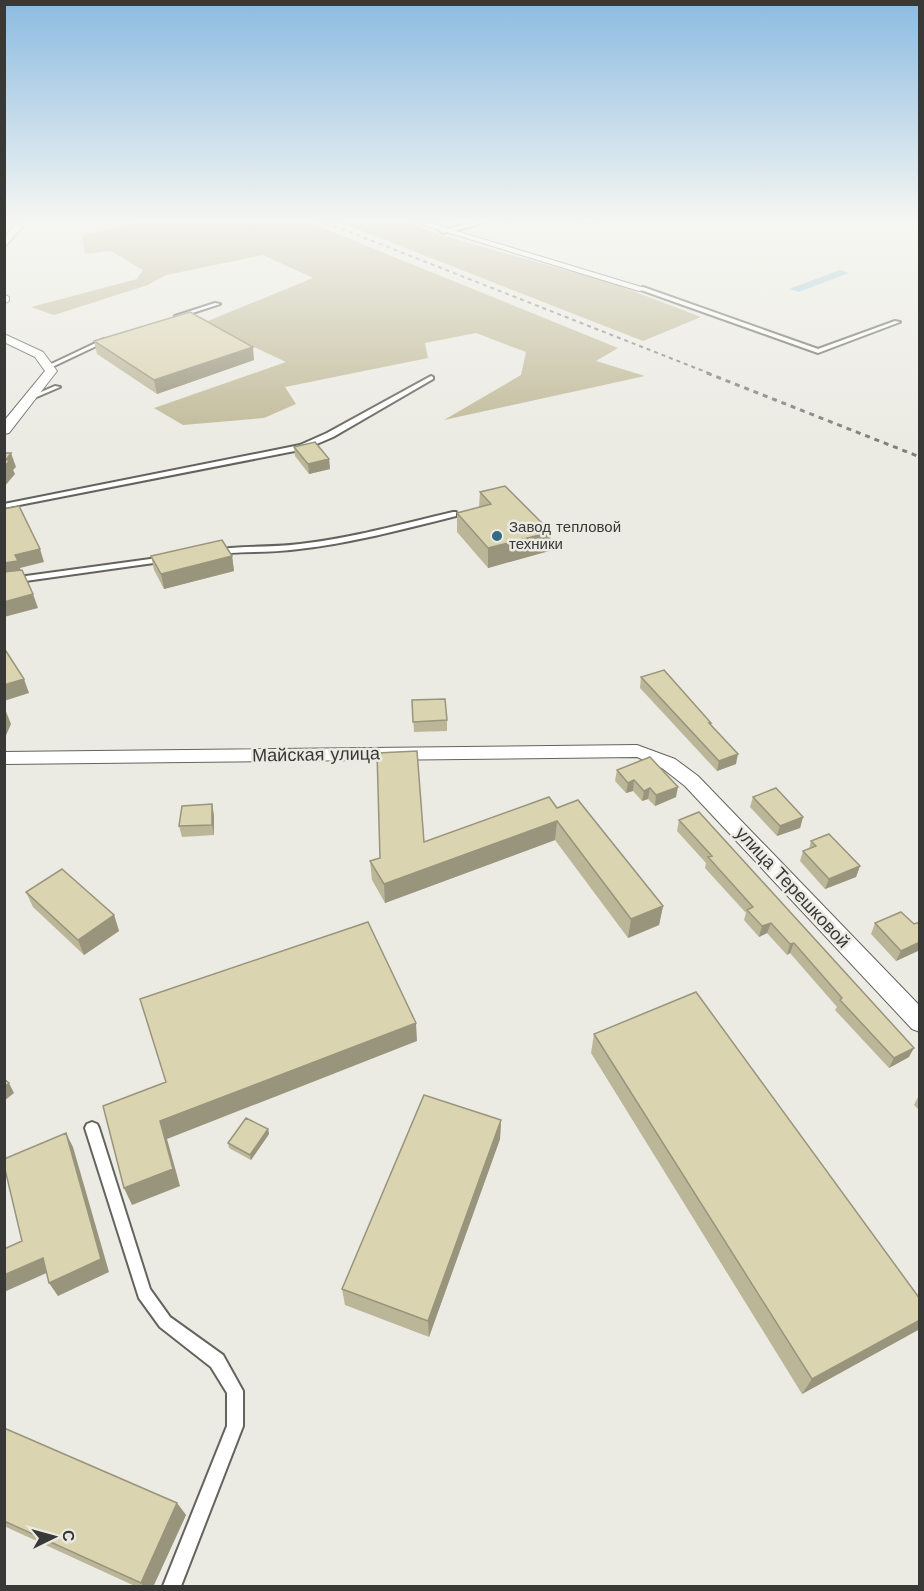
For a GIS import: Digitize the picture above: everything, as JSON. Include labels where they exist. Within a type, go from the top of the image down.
[{"type":"street","points":[[4,337],[42,357],[50,366],[51,371],[4,430]]},
{"type":"street","name":"Майская улица","points":[[4,758],[638,751],[662,757]]},
{"type":"street","name":"улица Терешковой","points":[[662,757],[708,797],[920,1022]]},
{"type":"lane","points":[[658,294],[818,351],[897,322]]},
{"type":"lane","points":[[174,318],[218,303]]},
{"type":"lane","points":[[50,366],[98,342],[119,335]]},
{"type":"lane","points":[[4,506],[302,447],[330,435],[431,378]]},
{"type":"lane","points":[[30,398],[57,387]]},
{"type":"lane","points":[[207,553],[281,549],[332,542],[380,534],[453,514]]},
{"type":"lane","points":[[4,582],[172,558]]},
{"type":"lane","points":[[92,1128],[144,1293],[165,1322],[217,1360],[235,1391],[235,1426],[172,1587]]},
{"type":"shaded area","points":[[79,294],[119,294],[54,315],[31,307]]},
{"type":"shaded area","points":[[273,294],[486,294],[618,348],[596,361],[645,376],[444,420],[521,375],[526,352],[476,333],[425,343],[428,358],[285,387],[296,404],[264,418],[183,425],[154,408],[286,362],[203,323]]},
{"type":"shaded area","points":[[524,294],[641,294],[701,317],[643,341]]},
{"type":"building","points":[[190,312],[253,347],[154,380],[94,341]]},
{"type":"building","points":[[315,442],[329,459],[308,464],[294,447]]},
{"type":"building","points":[[4,453],[11,453],[6,460],[10,460],[4,467]]},
{"type":"building","points":[[505,486],[551,532],[488,548],[457,513],[491,504],[480,492]]},
{"type":"building","points":[[19,506],[40,549],[15,555],[18,561],[4,563],[4,509]]},
{"type":"building","points":[[222,540],[232,556],[161,574],[151,556]]},
{"type":"building","points":[[22,570],[33,594],[4,602],[4,572]]},
{"type":"building","points":[[4,648],[24,679],[4,685]]},
{"type":"building","points":[[664,670],[738,754],[719,761],[641,677]]},
{"type":"building","points":[[445,699],[447,720],[413,722],[412,700]]},
{"type":"building","points":[[417,751],[424,842],[549,797],[557,808],[578,800],[663,906],[631,919],[557,821],[384,884],[370,861],[380,858],[377,753]]},
{"type":"building","points":[[650,757],[678,787],[656,795],[650,788],[644,791],[634,780],[628,783],[617,770]]},
{"type":"building","points":[[776,788],[803,817],[780,826],[753,797]]},
{"type":"building","points":[[212,804],[212,825],[179,826],[182,806]]},
{"type":"building","points":[[699,812],[914,1048],[894,1058],[840,1000],[842,998],[794,943],[790,944],[771,923],[762,926],[747,910],[753,907],[708,857],[712,856],[679,820]]},
{"type":"building","points":[[829,834],[860,866],[829,879],[803,851],[816,846],[811,841]]},
{"type":"building","points":[[62,869],[114,915],[78,940],[26,892]]},
{"type":"building","points":[[901,912],[914,924],[920,922],[920,942],[901,951],[875,923]]},
{"type":"building","points":[[368,922],[416,1023],[160,1121],[173,1169],[124,1188],[103,1106],[166,1082],[140,999]]},
{"type":"building","points":[[696,992],[920,1299],[920,1320],[812,1379],[594,1034]]},
{"type":"building","points":[[424,1095],[501,1120],[428,1321],[342,1289]]},
{"type":"building","points":[[246,1118],[268,1129],[250,1155],[228,1143]]},
{"type":"building","points":[[66,1133],[101,1259],[49,1283],[43,1258],[4,1275],[4,1249],[22,1241],[4,1159]]},
{"type":"building","points":[[4,1428],[177,1503],[141,1583],[4,1521]]},
{"type":"railway","points":[[508,294],[711,374]]},
{"type":"railway","points":[[707,373],[920,457]]},
{"type":"place","name":"Завод тепловой техники","points":[[497,536]]}]
